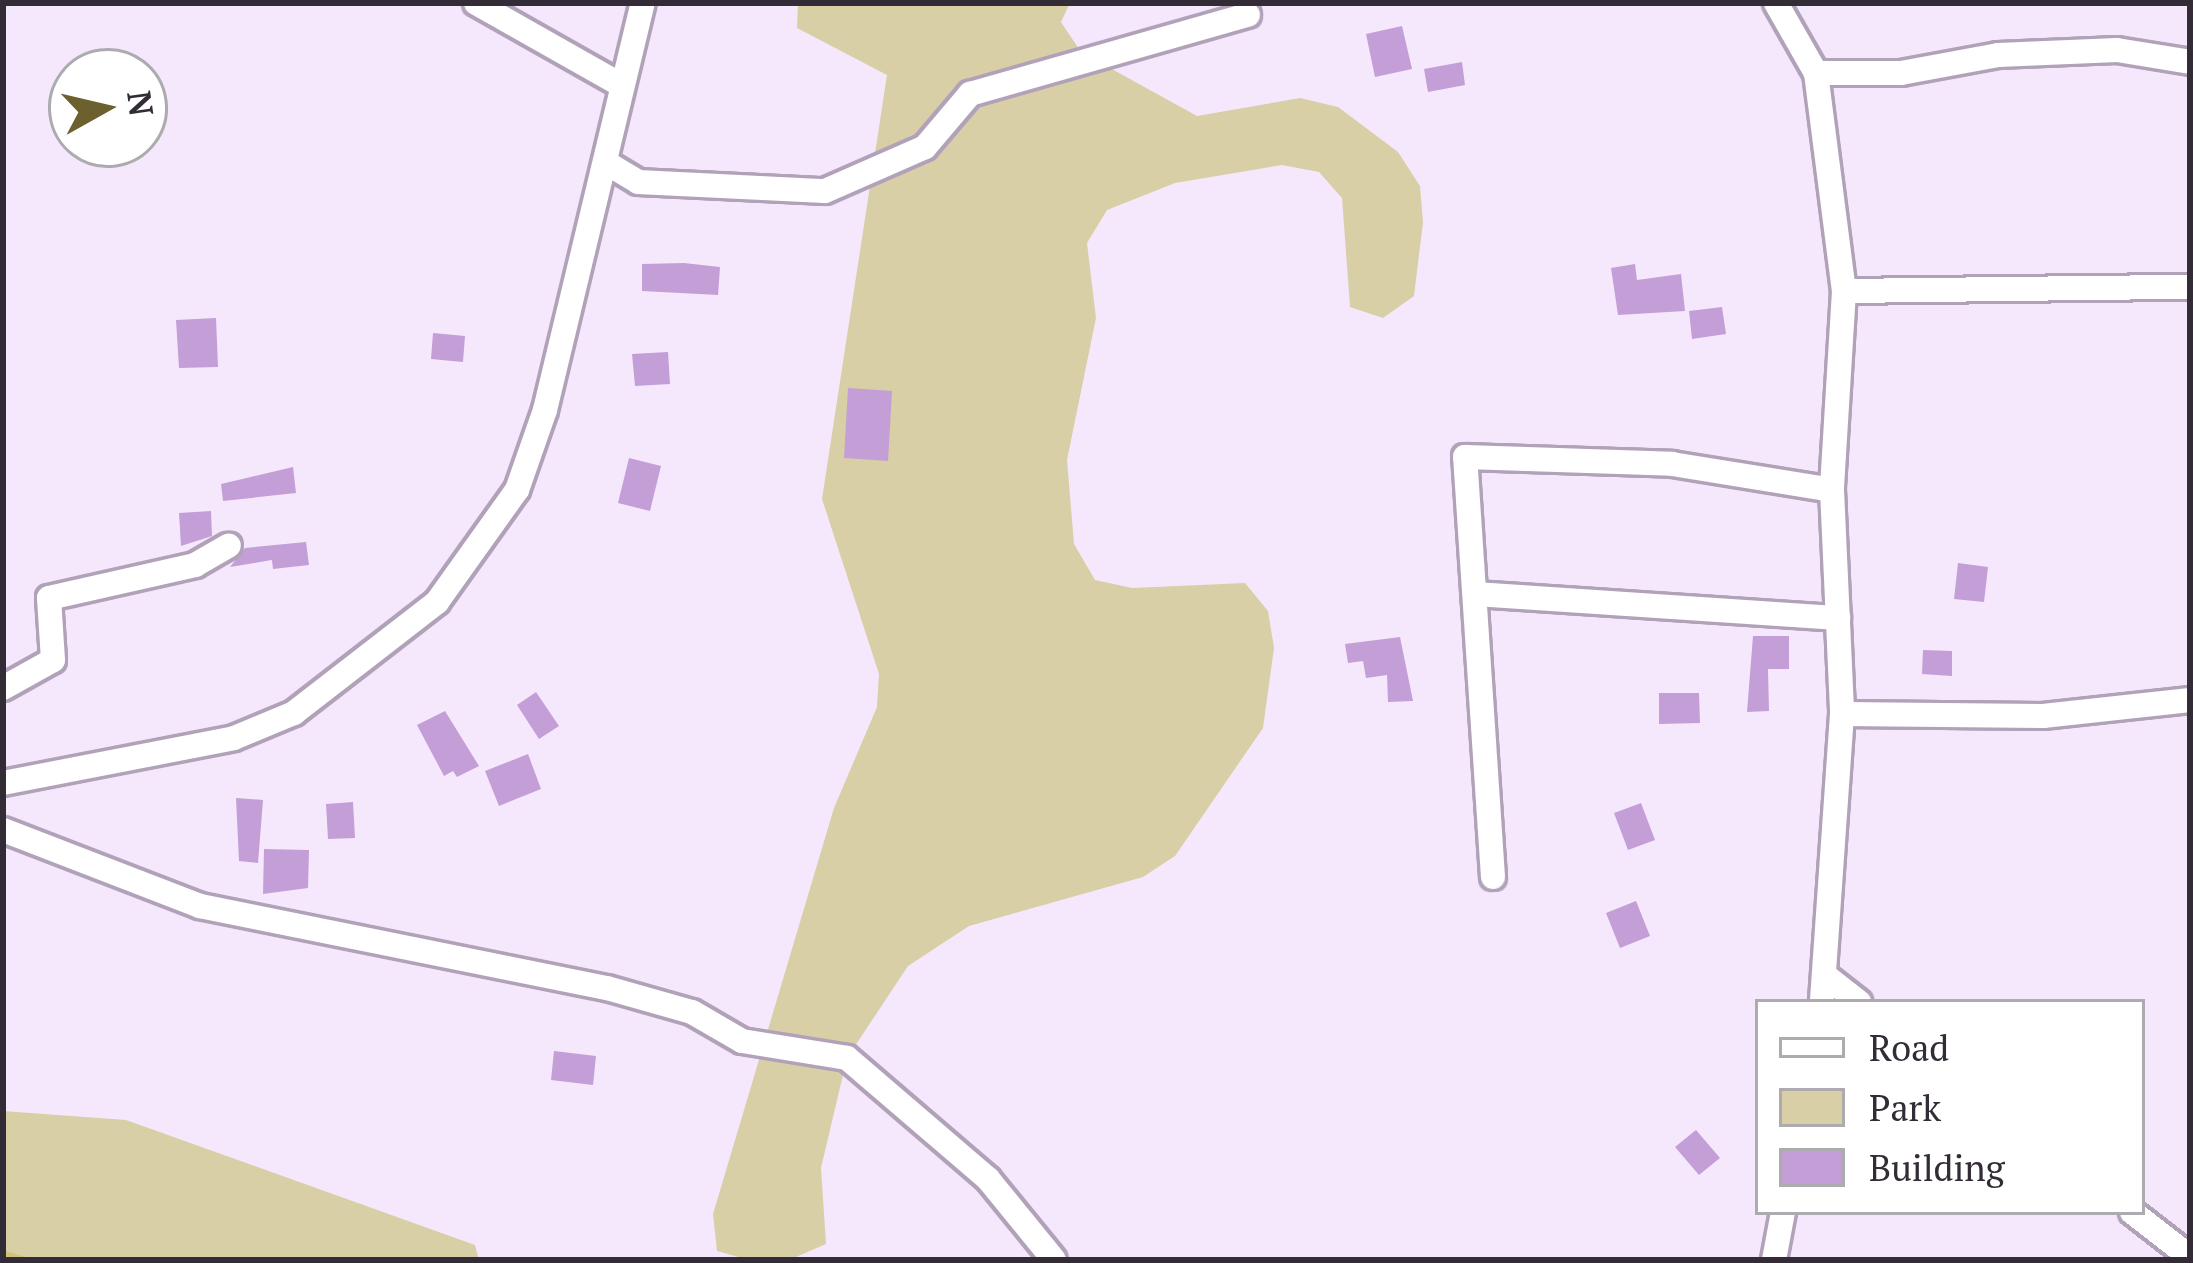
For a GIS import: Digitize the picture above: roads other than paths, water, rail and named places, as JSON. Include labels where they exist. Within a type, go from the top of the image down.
[{"type":"street","points":[[476,3],[619,84]]},
{"type":"street","points":[[3,783],[234,738],[294,713],[352,675],[436,602],[517,490],[545,410],[605,162],[619,84],[643,3]]},
{"type":"street","points":[[1776,3],[1816,73],[1844,291],[1832,490],[1842,714],[1824,990]]},
{"type":"street","points":[[605,162],[638,182],[825,191],[925,147],[970,94],[1248,15]]},
{"type":"street","points":[[1816,73],[1901,73],[1998,55],[2117,50],[2190,62]]},
{"type":"street","points":[[1844,291],[2190,287]]},
{"type":"street","points":[[1493,877],[1465,457],[1672,464],[1832,490]]},
{"type":"street","points":[[3,688],[53,661],[49,598],[194,565],[229,545]]},
{"type":"street","points":[[1476,594],[1838,618]]},
{"type":"street","points":[[1842,714],[2043,716],[2190,700]]},
{"type":"street","points":[[3,830],[200,906],[607,988],[692,1012],[742,1041],[847,1058],[988,1179],[1054,1260]]},
{"type":"street","points":[[1774,1260],[1782,1215]]},
{"type":"street","points":[[2136,1215],[2190,1257]]},
{"type":"waterway","points":[[3,1253],[25,1260]]}]
